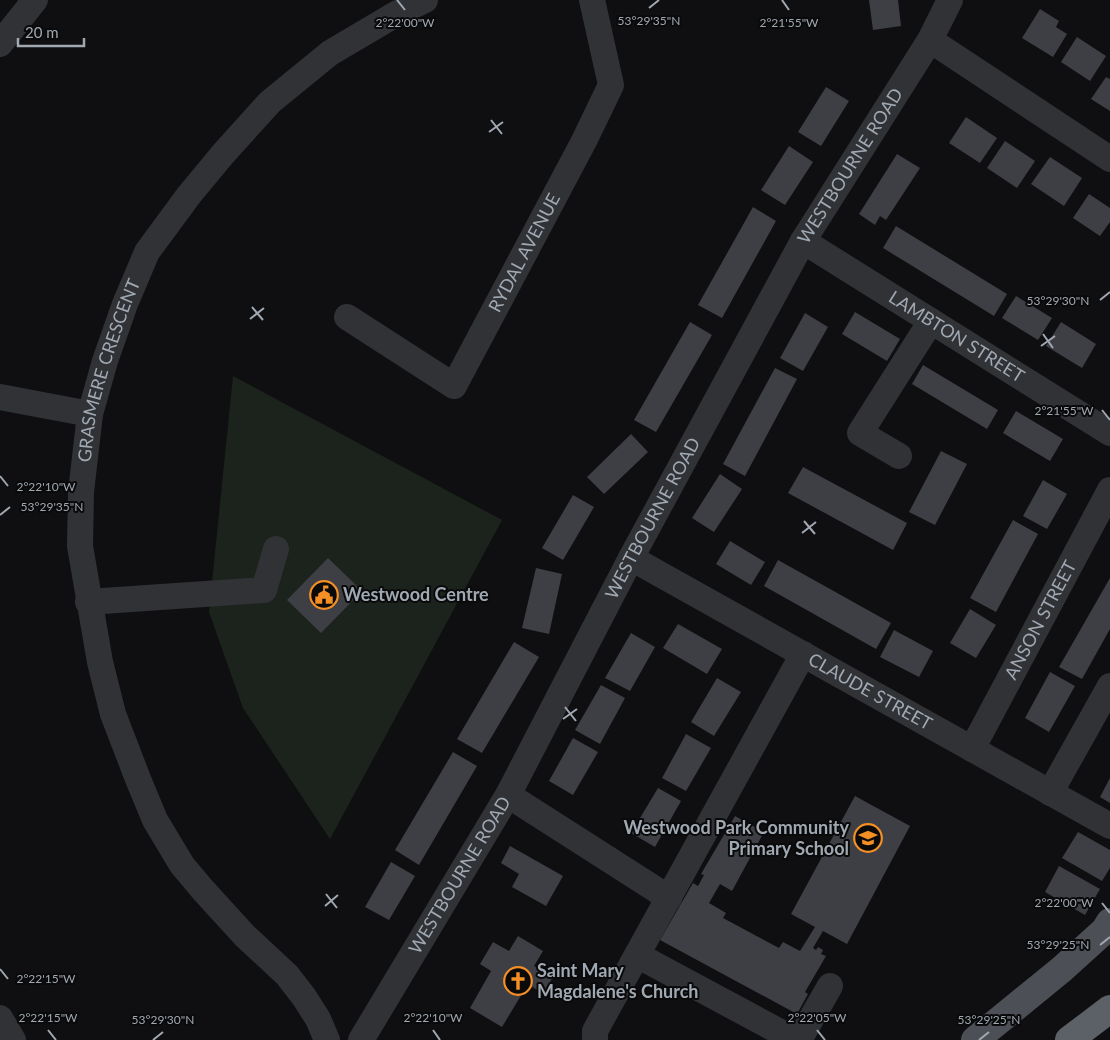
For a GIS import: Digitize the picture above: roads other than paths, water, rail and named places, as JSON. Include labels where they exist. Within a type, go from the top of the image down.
[{"type":"highway","points":[[1069,1040],[1110,1009]]},
{"type":"main road","points":[[975,1040],[1062,969],[1104,930],[1110,922]]},
{"type":"street","points":[[0,44],[34,0]]},
{"type":"street","name":"GRASMERE CRESCENT","points":[[327,1040],[318,1019],[287,975],[245,936],[203,890],[182,865],[155,820],[113,714],[100,662],[88,602],[80,546],[81,492],[90,414],[104,361],[124,304],[147,252],[222,154],[270,102],[330,53],[396,14],[425,0]]},
{"type":"street","name":"RYDAL AVENUE","points":[[347,317],[454,386],[584,141],[611,85],[592,0]]},
{"type":"street","name":"WESTBOURNE ROAD","points":[[361,1040],[508,794],[631,558],[803,241],[930,40],[950,0]]},
{"type":"street","points":[[930,40],[1110,159]]},
{"type":"street","name":"LAMBTON STREET","points":[[803,241],[1110,433]]},
{"type":"street","points":[[899,456],[860,433],[931,321]]},
{"type":"street","points":[[0,397],[90,414]]},
{"type":"street","name":"ANSON STREET","points":[[972,749],[1110,490]]},
{"type":"street","points":[[88,602],[264,590],[276,550]]},
{"type":"street","name":"CLAUDE STREET","points":[[631,558],[1110,826]]},
{"type":"street","points":[[595,1040],[596,1032],[637,955],[803,654]]},
{"type":"street","points":[[1050,793],[1110,686]]},
{"type":"street","points":[[508,794],[669,898]]},
{"type":"street","points":[[637,955],[795,1040]]},
{"type":"street","points":[[799,1040],[830,986]]},
{"type":"street","points":[[0,1018],[12,1040]]},
{"type":"place","name":"Westwood Centre","points":[[324,595]]},
{"type":"place","name":"Westwood Park Community Primary School","points":[[868,838]]},
{"type":"place","name":"Saint Mary Magdalene's Church","points":[[518,981]]}]
